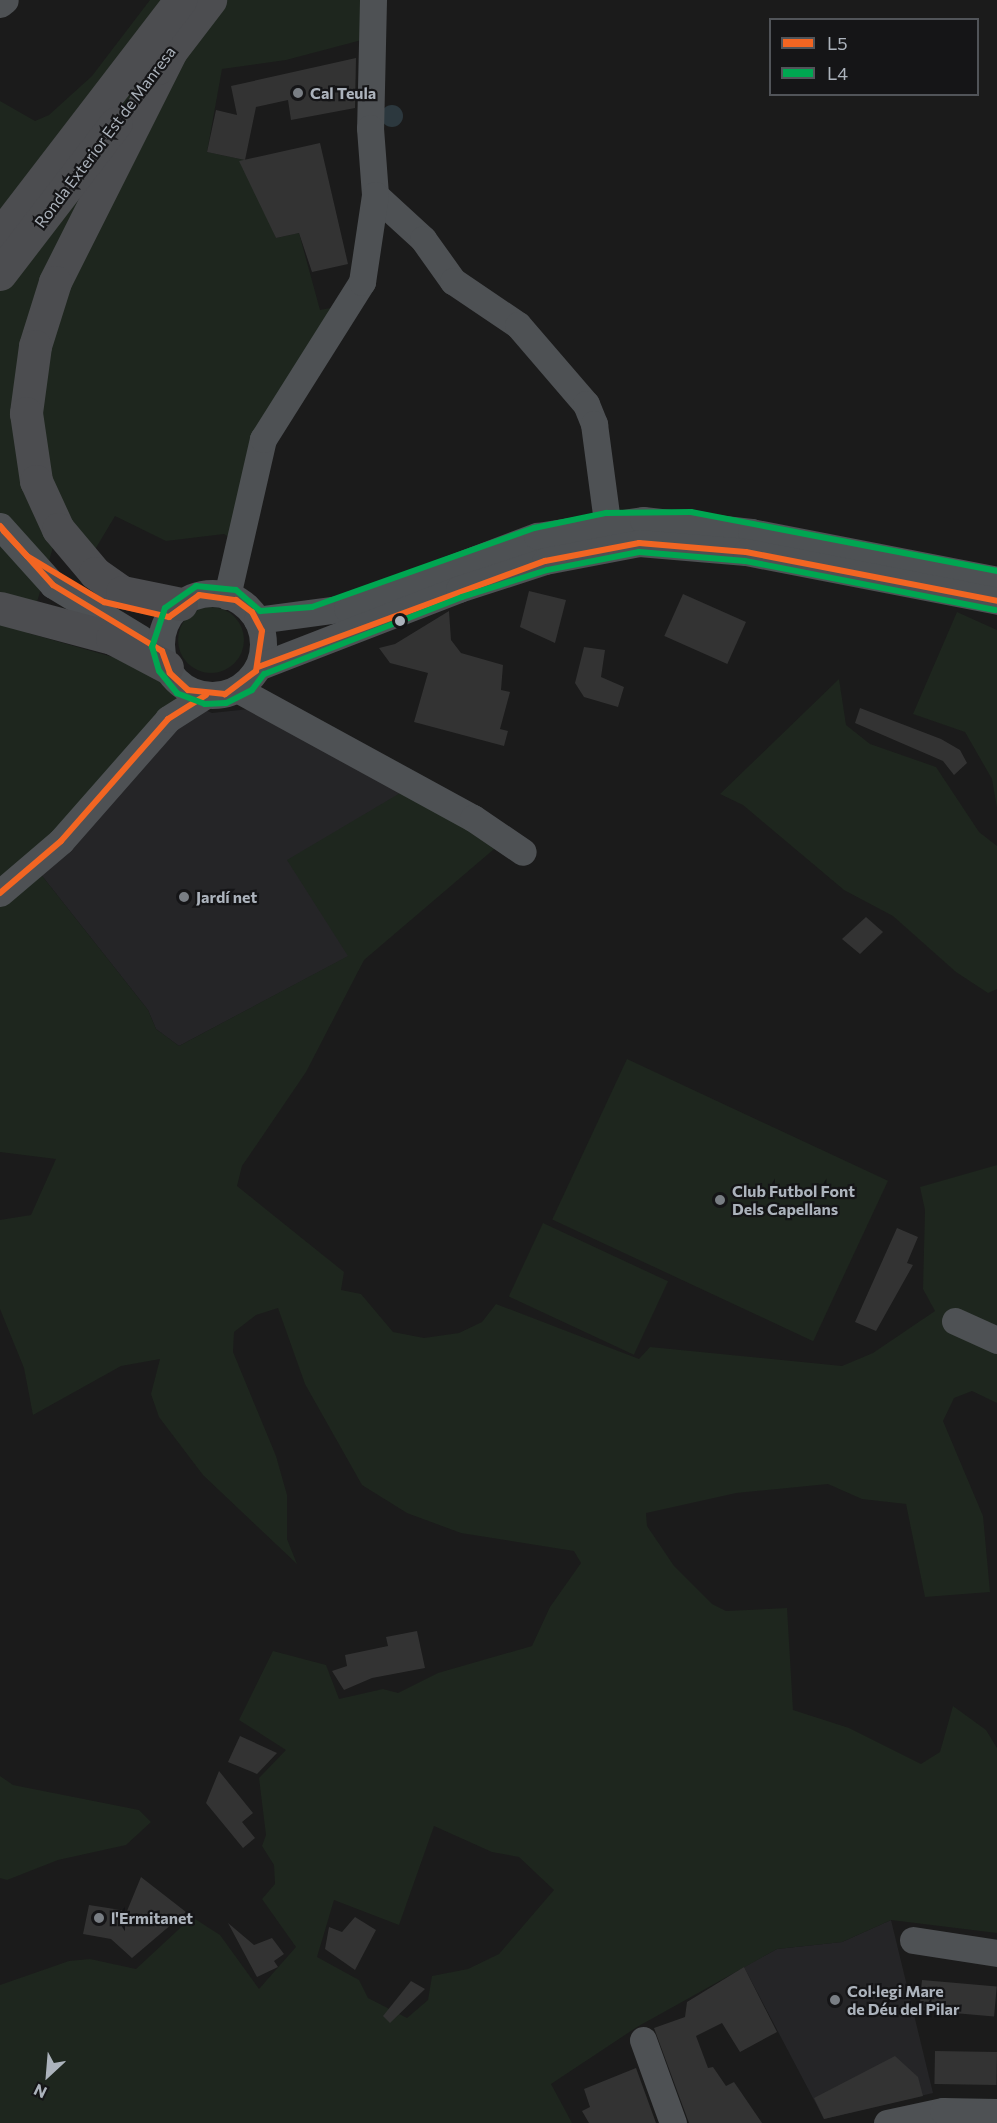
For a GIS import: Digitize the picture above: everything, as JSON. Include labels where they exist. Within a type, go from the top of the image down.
[{"type":"highway","name":"Ronda Exterior Est de Manresa","points":[[0,235],[180,0]]},
{"type":"highway","name":"Ronda Exterior Est de Manresa","points":[[0,274],[210,0]]},
{"type":"highway","points":[[171,51],[55,282],[35,346],[26,413],[36,481],[58,530],[95,573],[122,592],[175,610]]},
{"type":"highway","points":[[0,608],[112,638],[164,659]]},
{"type":"street","points":[[0,4],[5,0]]},
{"type":"street","points":[[227,596],[263,439],[362,282],[375,195],[370,128],[373,0]]},
{"type":"street","points":[[375,195],[423,240],[453,281],[518,326],[586,404],[594,424],[607,522]]},
{"type":"street","points":[[257,620],[347,608],[537,536],[607,522],[689,521],[997,580]]},
{"type":"street","points":[[0,526],[53,585],[164,659],[183,686],[206,695]]},
{"type":"street","points":[[0,893],[61,841],[168,719],[206,695],[237,689],[258,667],[459,589],[545,561],[639,543],[746,552],[997,601]]},
{"type":"street","points":[[27,556],[104,602],[175,610],[203,594],[227,596],[257,620],[263,643],[258,667]]},
{"type":"street","points":[[164,659],[175,610]]},
{"type":"street","points":[[237,689],[472,818],[523,852]]},
{"type":"street","points":[[955,1321],[997,1340]]},
{"type":"street","points":[[913,1940],[997,1953]]},
{"type":"street","points":[[643,2040],[673,2123]]},
{"type":"street","points":[[887,2123],[943,2111],[997,2112]]},
{"type":"shaded area","points":[[150,0],[373,0],[373,37],[286,60],[222,69],[207,152],[245,160],[276,238],[299,233],[320,310],[351,304],[291,392],[239,543],[224,534],[166,541],[115,516],[87,563],[58,530],[28,633],[162,671],[178,698],[35,867],[148,1010],[156,1029],[179,1046],[348,956],[287,860],[412,786],[507,838],[364,960],[306,1072],[242,1166],[237,1186],[344,1272],[341,1290],[361,1294],[393,1332],[424,1338],[459,1333],[482,1322],[496,1304],[639,1359],[650,1347],[842,1366],[873,1353],[935,1311],[923,1289],[925,1210],[920,1187],[997,1165],[997,1403],[972,1391],[954,1398],[943,1421],[983,1516],[990,1592],[925,1597],[906,1504],[862,1499],[828,1484],[736,1493],[646,1513],[647,1526],[674,1566],[712,1604],[726,1611],[787,1608],[793,1710],[849,1728],[921,1764],[940,1752],[953,1706],[986,1730],[997,1748],[997,1933],[891,1920],[842,1942],[777,1949],[637,2027],[551,2084],[572,2123],[0,2123],[0,1985],[69,1961],[90,1959],[136,1969],[192,1917],[220,1935],[259,1989],[296,1947],[262,1899],[275,1884],[274,1865],[262,1846],[266,1835],[259,1778],[286,1750],[239,1720],[273,1651],[326,1665],[339,1699],[383,1689],[398,1693],[438,1673],[532,1646],[550,1607],[581,1563],[574,1551],[461,1533],[407,1513],[362,1485],[305,1384],[278,1308],[256,1315],[234,1332],[233,1352],[276,1456],[287,1495],[287,1539],[297,1564],[203,1475],[159,1417],[151,1394],[160,1359],[121,1366],[33,1415],[24,1368],[0,1309],[0,1220],[31,1215],[56,1159],[0,1152],[0,101],[35,121],[49,115],[92,76]],"holes":[[[434,1826],[492,1852],[519,1857],[554,1890],[499,1954],[468,1969],[432,1976],[428,2000],[407,2018],[368,1998],[359,1980],[317,1957],[334,1900],[399,1925]]]},
{"type":"shaded area","points":[[392,105],[402,112],[403,116],[396,126],[392,127],[382,120],[381,116],[388,106]]},
{"type":"shaded area","points":[[211,607],[224,610],[234,617],[241,627],[244,640],[241,653],[234,663],[224,670],[211,673],[198,670],[188,663],[181,653],[178,640],[181,627],[188,617],[198,610]]},
{"type":"shaded area","points":[[957,612],[997,630],[997,808],[992,779],[965,732],[913,714]]},
{"type":"shaded area","points":[[839,679],[846,725],[870,744],[936,767],[979,832],[997,846],[997,989],[988,993],[956,972],[893,916],[844,890],[743,805],[720,794]]},
{"type":"shaded area","name":"Jardí net","points":[[178,698],[212,713],[268,707],[412,786],[349,956],[179,1046],[156,1029],[148,1010],[35,867]]},
{"type":"shaded area","name":"Club Futbol Font Dels Capellans","points":[[627,1059],[888,1181],[813,1341],[552,1219]]},
{"type":"shaded area","points":[[543,1223],[668,1281],[634,1355],[509,1296]]},
{"type":"shaded area","points":[[0,1776],[13,1785],[139,1810],[151,1822],[126,1845],[58,1860],[7,1880],[0,1878]]},
{"type":"shaded area","name":"Col·legi Mare de Déu del Pilar","points":[[891,1920],[933,2093],[824,2119],[744,1967],[777,1949],[842,1942]]},
{"type":"building","name":"Cal Teula","points":[[356,58],[355,108],[291,120],[288,100],[256,107],[245,160],[207,152],[216,110],[237,115],[231,86]]},
{"type":"building","points":[[320,143],[348,264],[312,272],[299,233],[276,238],[239,161]]},
{"type":"building","points":[[529,591],[566,600],[555,643],[520,627]]},
{"type":"building","points":[[683,594],[746,622],[727,664],[664,636]]},
{"type":"building","points":[[449,611],[451,640],[461,653],[503,665],[501,690],[510,692],[500,729],[508,731],[504,746],[414,722],[428,673],[390,663],[379,648],[395,644]]},
{"type":"building","points":[[584,647],[605,650],[601,677],[624,687],[618,707],[584,697],[575,683]]},
{"type":"building","points":[[860,708],[941,739],[960,750],[967,763],[954,775],[943,761],[855,723]]},
{"type":"building","points":[[866,917],[883,932],[860,954],[842,939]]},
{"type":"building","points":[[897,1228],[918,1237],[907,1263],[913,1265],[876,1331],[855,1322]]},
{"type":"building","points":[[417,1631],[425,1668],[372,1678],[344,1690],[332,1671],[347,1666],[345,1655],[388,1646],[386,1637]]},
{"type":"building","points":[[240,1736],[277,1753],[257,1774],[228,1762]]},
{"type":"building","points":[[219,1771],[253,1813],[242,1822],[255,1838],[243,1848],[206,1803]]},
{"type":"building","points":[[141,1877],[186,1912],[132,1958],[111,1939],[83,1934],[89,1905],[127,1911]]},
{"type":"building","points":[[355,1917],[376,1930],[355,1970],[325,1949],[329,1927],[342,1932]]},
{"type":"building","points":[[228,1923],[254,1945],[272,1938],[284,1954],[274,1961],[278,1967],[257,1977]]},
{"type":"building","points":[[744,1967],[777,2032],[740,2052],[722,2023],[696,2036],[708,2068],[713,2067],[726,2086],[734,2082],[762,2123],[689,2123],[654,2028],[685,2017],[687,2002]]},
{"type":"building","points":[[922,1980],[997,1987],[994,2016],[919,2010]]},
{"type":"building","points":[[411,1981],[425,1989],[390,2023],[383,2016]]},
{"type":"building","points":[[935,2051],[997,2052],[996,2085],[934,2084]]},
{"type":"building","points":[[895,2056],[918,2077],[923,2096],[824,2119],[814,2098]]},
{"type":"building","points":[[636,2068],[656,2123],[589,2123],[582,2111],[590,2107],[584,2089]]},
{"type":"transit line","name":"L4","points":[[995,610],[745,561],[639,552],[547,570],[462,597],[264,674],[252,690],[226,703],[205,704],[177,693],[159,671],[152,647],[165,608],[196,586],[236,590],[260,611],[312,607],[534,528],[606,513],[691,512],[997,571]]},
{"type":"transit line","name":"L5","points":[[0,526],[27,556],[4,531],[0,526]]},
{"type":"transit line","name":"L5","points":[[258,667],[545,561],[639,543],[746,552],[997,601]]},
{"type":"transit line","name":"L5","points":[[27,556],[104,602],[169,617],[199,595],[236,600],[252,612],[262,631],[256,671],[225,694],[188,690],[170,673],[162,651],[53,585],[27,556]]},
{"type":"transit line","name":"L5","points":[[0,893],[61,841],[168,719],[206,695]]},
{"type":"place","name":"Cal Teula","points":[[298,93]]},
{"type":"place","name":"Jardí net","points":[[184,897]]},
{"type":"place","name":"Club Futbol Font Dels Capellans","points":[[720,1200]]},
{"type":"place","name":"l'Ermitanet","points":[[99,1918]]},
{"type":"place","name":"Col·legi Mare de Déu del Pilar","points":[[835,2000]]}]
